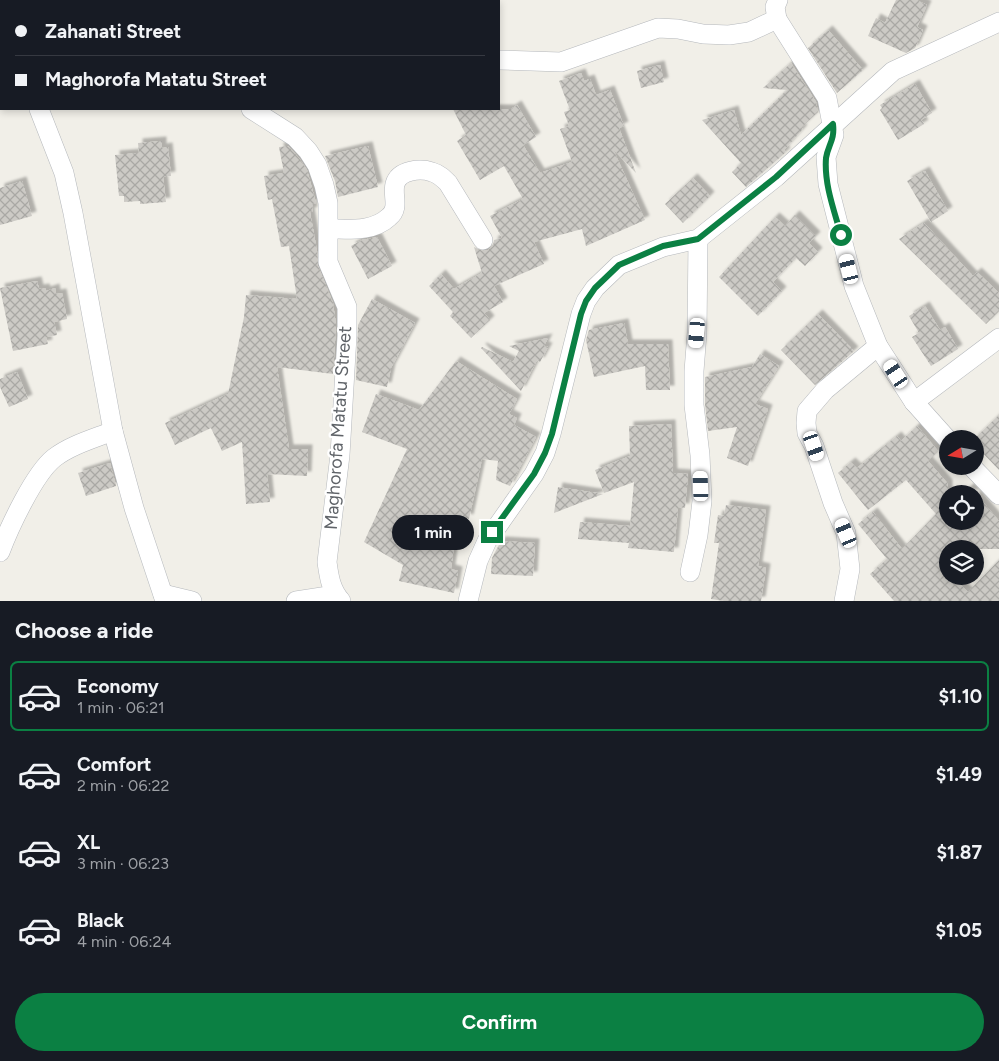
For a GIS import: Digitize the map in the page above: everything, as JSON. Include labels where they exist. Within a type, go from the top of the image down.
[{"type":"street","points":[[778,0],[775,6],[777,19],[827,98],[834,135],[826,157],[828,184],[854,286],[878,346],[914,402],[939,430]]},
{"type":"street","points":[[500,60],[561,62],[658,28],[678,29],[703,34],[729,35],[749,32],[777,19]]},
{"type":"street","points":[[468,601],[478,561],[487,541],[534,474],[545,453],[552,434],[581,314],[586,301],[595,288],[619,265],[663,246],[698,239],[776,177],[893,71],[999,22]]},
{"type":"street","points":[[39,110],[50,133],[66,181],[114,431],[134,508],[164,598],[192,601]]},
{"type":"street","name":"Maghorofa Matatu Street","points":[[253,110],[294,137],[308,151],[317,165],[328,203],[328,262],[347,307],[340,455],[327,562],[329,579],[338,598]]},
{"type":"street","points":[[329,229],[366,228],[377,225],[389,218],[395,210],[395,186],[398,178],[405,173],[418,170],[432,172],[441,176],[448,183],[483,240]]},
{"type":"street","points":[[690,572],[698,536],[702,501],[700,455],[694,405],[698,239]]},
{"type":"street","points":[[914,402],[999,338]]},
{"type":"street","points":[[844,601],[850,569],[846,533],[808,433],[806,417],[807,411],[825,390],[878,346]]},
{"type":"street","points":[[0,552],[26,496],[52,459],[73,446],[114,431]]},
{"type":"street","points":[[979,475],[999,495]]},
{"type":"street","points":[[296,601],[338,598]]},
{"type":"building","points":[[896,0],[916,0],[927,5],[917,27],[923,30],[915,48],[906,53],[868,36],[876,18],[885,23]]},
{"type":"building","points":[[828,30],[863,70],[837,93],[808,48]]},
{"type":"building","points":[[791,63],[816,102],[818,112],[801,128],[803,129],[784,150],[786,152],[746,187],[732,172],[741,163],[702,120],[734,110],[741,135],[787,90],[763,88]]},
{"type":"building","points":[[660,65],[664,82],[641,88],[637,71]]},
{"type":"building","points":[[581,73],[584,81],[590,79],[596,95],[610,90],[624,126],[619,128],[636,173],[613,149],[645,220],[586,246],[582,229],[534,242],[544,264],[494,286],[503,302],[484,313],[490,320],[471,338],[450,316],[453,312],[429,286],[441,274],[454,289],[482,273],[474,247],[483,251],[488,250],[493,246],[494,240],[502,238],[490,216],[523,199],[504,166],[480,180],[457,141],[466,135],[454,110],[500,110],[511,109],[517,105],[536,137],[523,145],[540,173],[572,162],[560,129],[569,126],[564,112],[570,110],[559,81]]},
{"type":"building","points":[[915,84],[932,113],[921,120],[924,124],[898,140],[880,110],[882,108],[880,105]]},
{"type":"building","points":[[162,141],[162,148],[168,147],[171,176],[163,177],[166,202],[140,204],[140,201],[124,202],[124,196],[119,196],[115,155],[139,153],[138,143]]},
{"type":"building","points":[[288,146],[307,170],[316,203],[312,204],[313,211],[310,212],[318,266],[333,303],[336,325],[333,374],[277,367],[289,449],[308,449],[307,476],[267,474],[270,502],[246,504],[242,442],[222,451],[211,428],[175,445],[165,423],[228,394],[244,317],[246,295],[297,299],[289,246],[281,247],[272,199],[268,200],[264,176],[284,173],[279,147]]},
{"type":"building","points":[[368,146],[378,187],[338,197],[335,181],[325,156]]},
{"type":"building","points":[[925,171],[948,211],[931,222],[907,181]]},
{"type":"building","points":[[693,178],[710,196],[683,223],[665,204]]},
{"type":"building","points":[[22,181],[32,216],[0,225],[0,188]]},
{"type":"building","points":[[795,215],[816,236],[809,243],[818,252],[805,266],[796,258],[773,282],[782,291],[758,316],[719,277],[775,217],[785,226]]},
{"type":"building","points":[[924,223],[973,276],[977,272],[999,293],[999,311],[986,324],[899,239]]},
{"type":"building","points":[[377,237],[392,266],[368,279],[351,246],[362,240]]},
{"type":"building","points":[[37,281],[39,289],[45,288],[46,291],[55,288],[56,294],[62,293],[67,319],[54,322],[57,335],[46,337],[48,344],[13,351],[0,288]]},
{"type":"building","points":[[372,299],[415,323],[391,368],[387,387],[356,380],[358,325]]},
{"type":"building","points":[[925,306],[940,330],[945,327],[958,349],[931,366],[912,337],[919,333],[909,316]]},
{"type":"building","points":[[818,314],[854,351],[815,385],[781,350]]},
{"type":"building","points":[[624,323],[628,344],[668,344],[670,390],[646,390],[645,366],[594,377],[586,340],[589,330]]},
{"type":"building","points":[[548,338],[544,346],[548,347],[540,362],[537,360],[521,391],[481,348],[513,362],[519,351],[509,346]]},
{"type":"building","points":[[760,354],[779,366],[755,404],[768,409],[748,466],[727,458],[737,427],[708,431],[705,377],[752,367]]},
{"type":"building","points":[[456,361],[517,399],[509,414],[517,418],[514,425],[536,437],[510,486],[496,480],[498,461],[482,459],[469,519],[458,515],[451,569],[458,571],[454,593],[399,581],[403,565],[364,542],[407,449],[362,432],[376,394],[419,410]]},
{"type":"building","points":[[17,372],[28,399],[9,407],[0,387],[0,379]]},
{"type":"building","points":[[999,415],[999,470],[984,454],[983,430]]},
{"type":"building","points":[[671,424],[673,473],[688,474],[685,508],[678,507],[674,552],[628,548],[629,543],[578,539],[580,522],[630,526],[634,482],[604,493],[595,470],[630,456],[629,426]]},
{"type":"building","points":[[917,426],[938,451],[928,461],[948,484],[939,485],[939,530],[984,530],[984,503],[999,521],[999,549],[984,549],[984,540],[939,540],[939,585],[961,585],[968,592],[975,585],[984,585],[984,575],[999,560],[999,601],[894,601],[870,574],[887,559],[858,524],[873,512],[902,549],[936,514],[906,480],[868,510],[838,473],[851,462],[857,468],[897,436],[901,441]]},
{"type":"building","points":[[110,463],[116,486],[86,496],[78,473]]},
{"type":"building","points":[[558,487],[603,494],[554,513]]},
{"type":"building","points":[[726,505],[766,510],[758,566],[766,568],[761,601],[711,599],[719,543],[714,543],[718,515],[724,516]]},
{"type":"building","points":[[501,541],[535,543],[533,576],[491,574],[492,558]]},
{"type":"route","points":[[492,532],[512,507],[534,474],[545,453],[552,434],[570,355],[586,301],[595,288],[619,265],[663,246],[698,239],[748,201],[833,124],[834,135],[826,157],[826,172],[841,235]]}]
